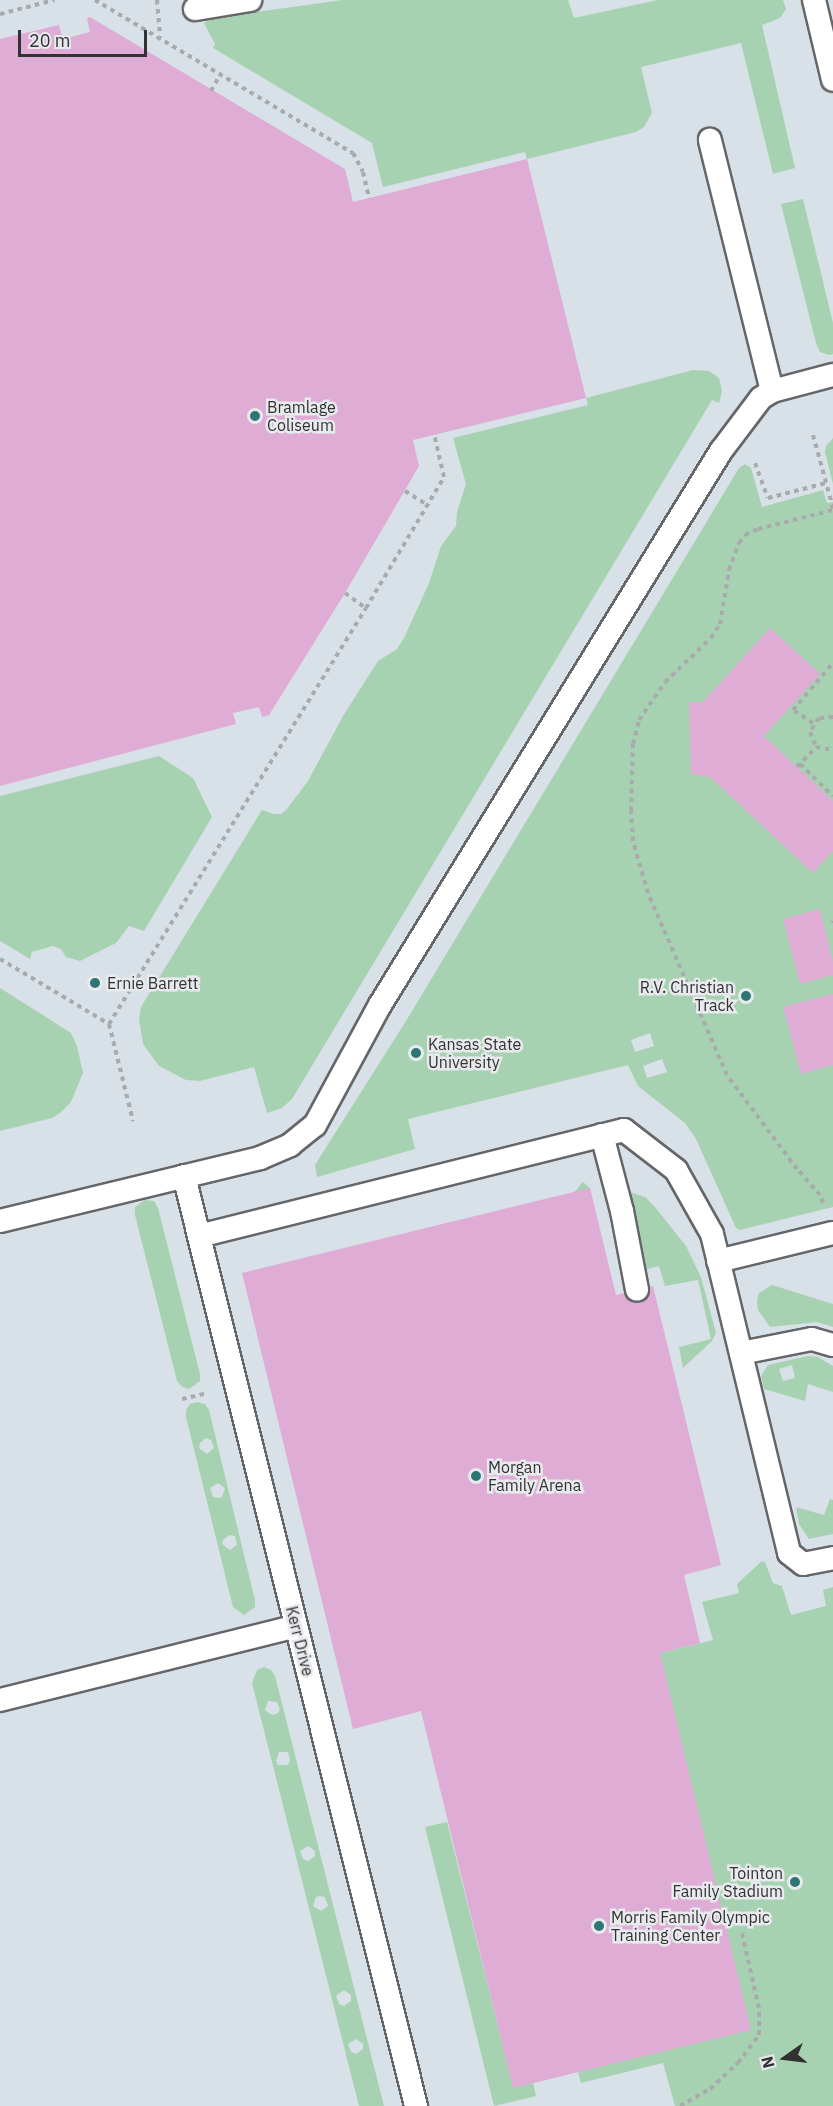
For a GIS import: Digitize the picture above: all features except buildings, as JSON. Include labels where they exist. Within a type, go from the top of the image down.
[{"type":"lane","points":[[195,9],[250,0]]},
{"type":"lane","points":[[814,0],[833,80]]},
{"type":"lane","points":[[710,140],[772,390]]},
{"type":"lane","points":[[0,1221],[260,1158],[290,1145],[315,1125],[380,1005],[715,461],[760,398],[772,390],[828,382]]},
{"type":"lane","points":[[199,1236],[624,1130],[676,1170],[712,1234],[789,1553],[803,1564],[833,1558]]},
{"type":"lane","points":[[602,1135],[622,1211],[637,1290]]},
{"type":"lane","name":"Kerr Drive","points":[[184,1176],[416,2106]]},
{"type":"lane","points":[[718,1261],[833,1233]]},
{"type":"lane","points":[[741,1353],[812,1339],[833,1345]]},
{"type":"lane","points":[[0,1700],[296,1626]]},
{"type":"path","points":[[0,14],[54,0]]},
{"type":"path","points":[[95,0],[352,153],[363,172],[369,198]]},
{"type":"path","points":[[157,0],[160,38]]},
{"type":"path","points":[[211,91],[220,75]]},
{"type":"path","points":[[109,1024],[366,608],[444,477],[434,435]]},
{"type":"path","points":[[813,435],[833,509],[758,529],[745,535],[739,543],[729,570],[720,624],[711,638],[665,682],[639,720],[633,744],[631,811],[633,841],[648,893],[727,1075],[797,1169],[820,1195],[825,1209]]},
{"type":"path","points":[[754,460],[768,498],[826,483]]},
{"type":"path","points":[[405,491],[428,505]]},
{"type":"path","points":[[345,593],[366,608]]},
{"type":"path","points":[[813,723],[791,709],[833,663]]},
{"type":"path","points":[[816,747],[810,732],[813,723],[824,716],[833,717]]},
{"type":"path","points":[[816,747],[833,750]]},
{"type":"path","points":[[816,747],[799,766],[833,796]]},
{"type":"path","points":[[0,959],[109,1024],[133,1121]]},
{"type":"path","points":[[182,1399],[205,1394]]},
{"type":"path","points":[[680,2106],[710,2089],[738,2063],[759,2035],[759,2008],[742,1933]]},
{"type":"shaded area","name":"Kansas State University","points":[[0,0],[833,0],[833,2106],[0,2106]]},
{"type":"green space","points":[[343,0],[568,0],[574,18],[658,0],[783,0],[786,9],[780,18],[762,25],[795,168],[773,174],[741,43],[641,67],[652,113],[644,127],[636,132],[527,159],[525,152],[383,187],[372,143],[213,48],[215,44],[204,23],[212,18]]},
{"type":"green space","points":[[803,199],[833,323],[833,354],[829,355],[820,352],[816,343],[781,204]]},
{"type":"green space","points":[[693,370],[709,371],[719,378],[722,391],[719,403],[712,400],[292,1099],[282,1108],[267,1113],[254,1067],[200,1081],[186,1080],[159,1066],[143,1044],[139,1019],[141,1007],[262,810],[281,814],[287,809],[308,781],[343,716],[378,661],[397,649],[404,638],[429,583],[441,546],[456,526],[457,512],[466,484],[453,438],[588,405],[586,398]]},
{"type":"green space","points":[[833,438],[833,484],[825,452],[826,446]]},
{"type":"green space","name":"R.V. Christian Track","points":[[745,464],[751,468],[762,507],[823,490],[827,503],[833,502],[833,1207],[740,1230],[736,1228],[696,1139],[685,1123],[638,1086],[628,1065],[408,1119],[415,1149],[317,1177],[315,1165],[406,1021],[739,468]],"holes":[[[650,1033],[654,1046],[635,1052],[631,1040]],[[662,1059],[667,1072],[647,1078],[643,1066]]]},
{"type":"green space","points":[[159,756],[193,778],[212,817],[144,931],[129,926],[116,943],[80,961],[66,957],[61,949],[53,946],[32,952],[30,959],[0,941],[0,796]]},
{"type":"green space","points":[[0,988],[71,1033],[77,1046],[83,1073],[71,1102],[60,1113],[52,1118],[0,1131]]},
{"type":"green space","points":[[583,1182],[590,1188],[403,1403],[396,1397]]},
{"type":"green space","points":[[629,1192],[645,1197],[655,1207],[686,1246],[701,1277],[716,1333],[712,1341],[683,1368],[679,1347],[711,1339],[698,1280],[665,1286],[659,1266],[647,1269]]},
{"type":"green space","points":[[145,1200],[154,1201],[158,1208],[200,1374],[200,1381],[189,1389],[182,1387],[177,1381],[135,1215],[135,1207]]},
{"type":"green space","points":[[772,1285],[833,1304],[833,1327],[817,1322],[770,1327],[758,1310],[757,1301],[759,1293]]},
{"type":"green space","points":[[808,1356],[818,1357],[833,1366],[833,1392],[808,1384],[805,1401],[764,1389],[761,1376],[768,1365]],"holes":[[[792,1365],[795,1378],[783,1381],[779,1369]]]},
{"type":"green space","points":[[197,1402],[205,1404],[209,1410],[255,1600],[255,1607],[244,1615],[233,1607],[186,1417],[186,1410],[190,1404]],"holes":[[[206,1438],[211,1440],[214,1448],[207,1454],[199,1448],[200,1443]],[[218,1483],[225,1488],[222,1497],[218,1498],[213,1497],[210,1488]],[[229,1535],[235,1536],[237,1545],[230,1550],[222,1544]]]},
{"type":"green space","points":[[830,1499],[833,1500],[833,1534],[809,1539],[799,1524],[796,1507],[824,1515]]},
{"type":"green space","points":[[762,1561],[765,1562],[773,1583],[782,1586],[791,1615],[826,1606],[823,1590],[833,1587],[833,2106],[675,2106],[663,2063],[581,2083],[578,2072],[660,1653],[713,1640],[702,1602],[739,1593],[737,1584]]},
{"type":"green space","points":[[264,1667],[271,1670],[275,1676],[384,2106],[359,2106],[252,1683],[257,1670]],"holes":[[[268,1701],[277,1702],[280,1710],[277,1714],[272,1715],[265,1710]],[[279,1752],[288,1752],[290,1760],[288,1765],[278,1765],[276,1761]],[[308,1846],[315,1851],[315,1856],[308,1861],[303,1859],[300,1851]],[[316,1897],[325,1897],[328,1906],[321,1911],[313,1906]],[[344,1990],[351,1995],[351,2001],[344,2006],[339,2004],[336,1996]],[[356,2039],[363,2044],[363,2049],[356,2054],[351,2052],[348,2044]]]},
{"type":"green space","points":[[447,1822],[513,2087],[533,2083],[536,2096],[494,2106],[425,1827]]},
{"type":"place","name":"Bramlage Coliseum","points":[[255,416]]},
{"type":"place","name":"Ernie Barrett","points":[[95,983]]},
{"type":"place","name":"R.V. Christian Track","points":[[746,996]]},
{"type":"place","name":"Kansas State University","points":[[416,1053]]},
{"type":"place","name":"Morgan Family Arena","points":[[476,1476]]},
{"type":"place","name":"Tointon Family Stadium","points":[[795,1882]]},
{"type":"place","name":"Morris Family Olympic Training Center","points":[[599,1926]]}]
